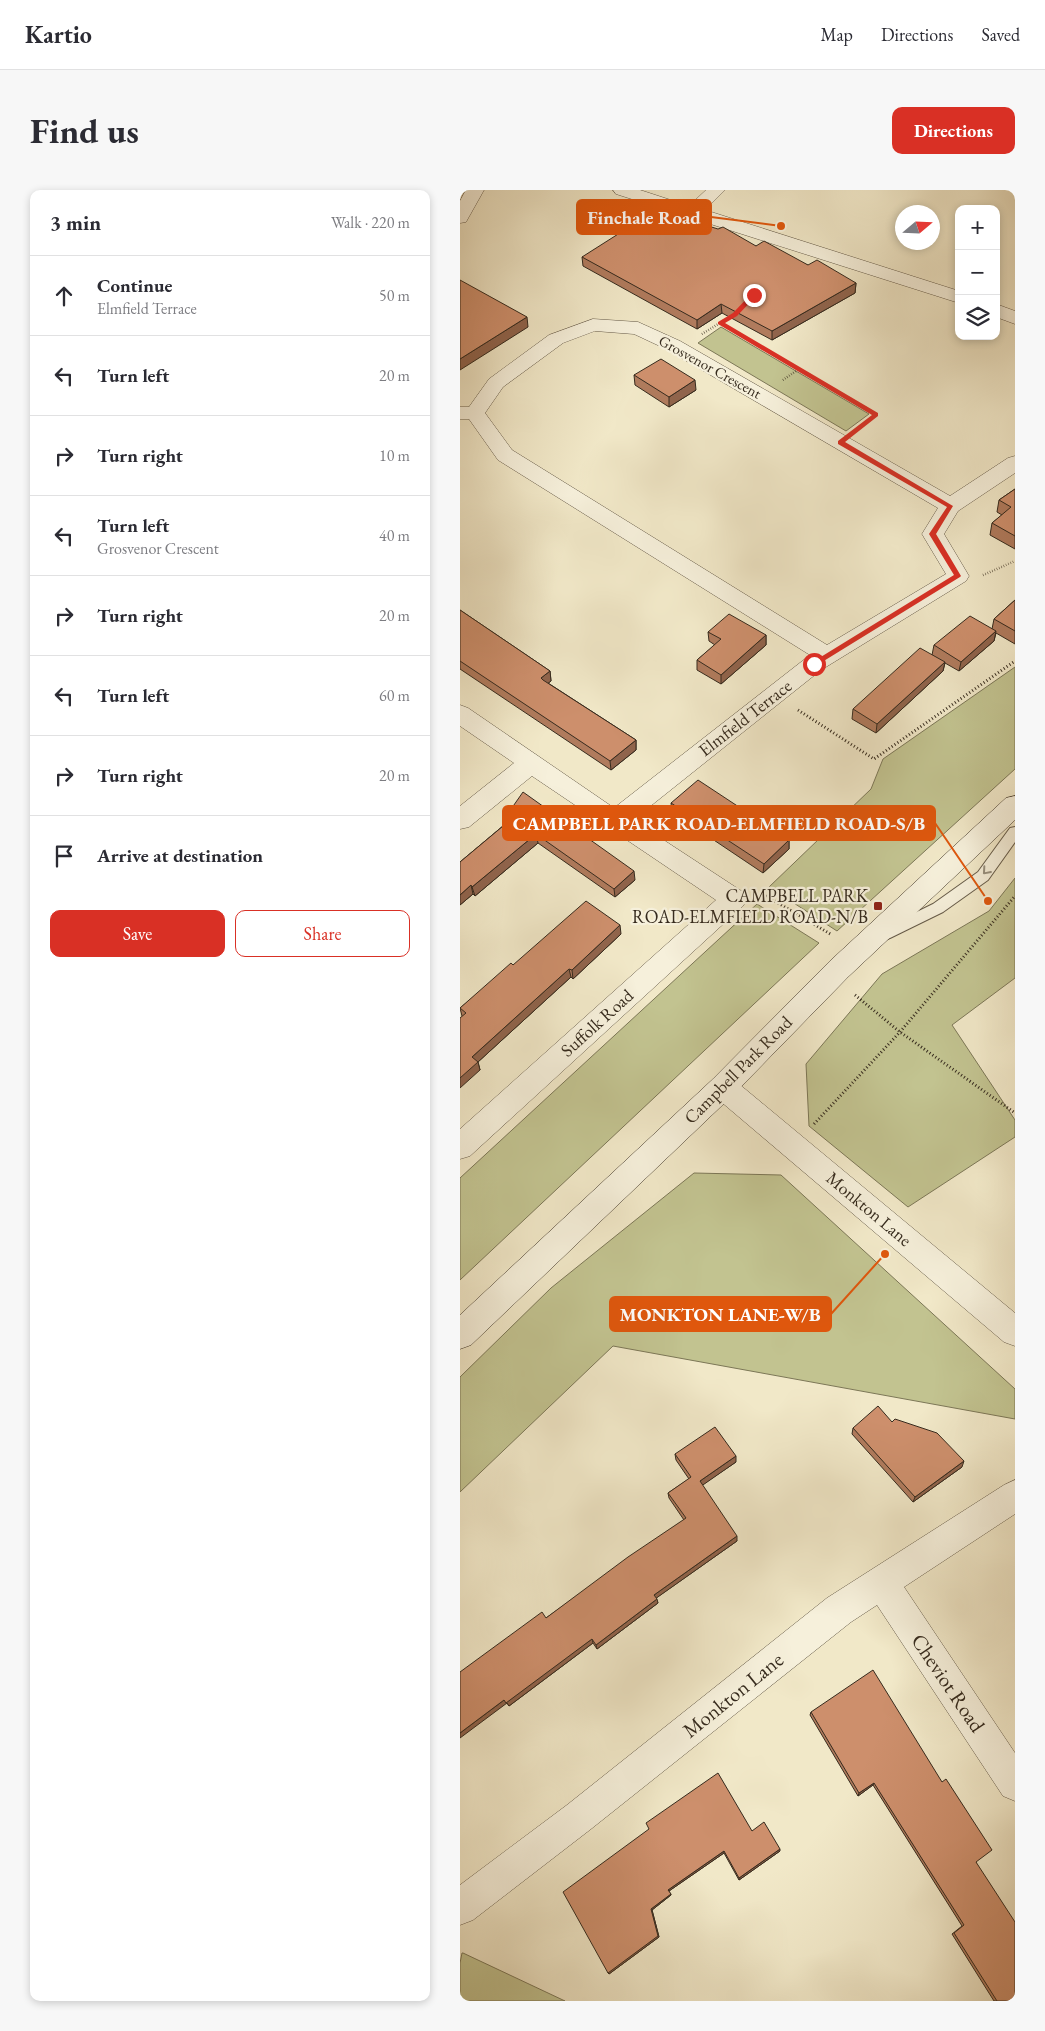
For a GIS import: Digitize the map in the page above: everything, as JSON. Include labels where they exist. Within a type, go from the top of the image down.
[{"type":"street","points":[[460,218],[475,190]]},
{"type":"street","points":[[622,190],[955,296]]},
{"type":"street","points":[[693,212],[716,190]]},
{"type":"street","points":[[1000,312],[1015,318]]},
{"type":"street","name":"Grosvenor Crescent","points":[[828,656],[505,455],[467,413],[496,383],[556,339],[593,325],[638,328],[679,349],[950,506]]},
{"type":"street","points":[[958,576],[933,534],[950,506],[1015,464]]},
{"type":"street","name":"Elmfield Terrace","points":[[615,821],[814,664],[958,576]]},
{"type":"street","points":[[460,714],[615,821],[734,899]]},
{"type":"street","points":[[460,820],[532,762]]},
{"type":"street","name":"Campbell Park Road","points":[[460,1335],[722,1087],[868,943],[1015,805]]},
{"type":"street","name":"Suffolk Road","points":[[460,1147],[734,899]]},
{"type":"street","name":"Monkton Lane","points":[[722,1087],[1015,1332]]},
{"type":"street","name":"Monkton Lane","points":[[460,1907],[579,1817],[839,1610],[1015,1496]]},
{"type":"street","name":"Cheviot Road","points":[[881,1582],[1015,1784]]},
{"type":"lane","points":[[868,943],[938,908],[983,876],[1015,832]]},
{"type":"path","points":[[679,349],[735,314]]},
{"type":"path","points":[[720,323],[876,414],[840,442]]},
{"type":"path","points":[[958,576],[976,578],[1015,561]]},
{"type":"path","points":[[775,695],[874,759],[1015,661]]},
{"type":"path","points":[[734,899],[763,894],[832,935]]},
{"type":"path","points":[[794,1146],[900,1032],[1015,896]]},
{"type":"path","points":[[900,1032],[1015,1113]]},
{"type":"green space","points":[[721,327],[869,414],[846,431],[698,343]]},
{"type":"green space","points":[[1015,667],[1015,769],[837,931],[769,887],[871,789],[883,759]]},
{"type":"green space","points":[[1015,878],[1015,978],[952,1025],[1015,1120],[1015,1137],[908,1207],[809,1126],[806,1064],[882,974],[989,911]]},
{"type":"green space","points":[[757,904],[819,943],[460,1280],[460,1178]]},
{"type":"green space","points":[[694,1173],[781,1175],[1015,1389],[1015,1419],[613,1346],[460,1492],[460,1377],[551,1288]]},
{"type":"green space","points":[[462,1953],[565,2001],[460,2001],[460,1963]]},
{"type":"building","points":[[656,210],[718,229],[723,227],[756,246],[764,241],[808,265],[817,260],[856,283],[772,331],[721,304],[697,320],[582,257]]},
{"type":"building","points":[[460,280],[527,317],[460,359]]},
{"type":"building","points":[[661,359],[695,380],[669,397],[634,375]]},
{"type":"building","points":[[1015,489],[1015,536],[992,523],[1011,507],[999,500]]},
{"type":"building","points":[[1015,600],[1015,631],[994,619]]},
{"type":"building","points":[[460,610],[550,671],[541,678],[543,680],[636,740],[610,761],[460,661]]},
{"type":"building","points":[[729,614],[766,635],[721,675],[697,660],[721,639],[708,632]]},
{"type":"building","points":[[970,616],[996,631],[961,662],[934,645]]},
{"type":"building","points":[[920,648],[945,662],[877,724],[853,709]]},
{"type":"building","points":[[698,780],[789,840],[764,864],[671,803]]},
{"type":"building","points":[[523,792],[634,871],[614,889],[536,834],[460,895],[460,862],[515,816],[509,812]]},
{"type":"building","points":[[586,901],[620,925],[572,970],[569,969],[472,1057],[478,1062],[460,1078],[460,1018],[466,1013],[460,1008],[511,963],[513,965]]},
{"type":"building","points":[[878,1406],[892,1422],[895,1419],[937,1433],[964,1461],[915,1497],[853,1428]]},
{"type":"building","points":[[715,1427],[736,1456],[700,1481],[737,1536],[654,1595],[657,1599],[596,1645],[592,1639],[506,1703],[504,1700],[460,1733],[460,1672],[542,1612],[546,1618],[628,1557],[686,1518],[668,1493],[691,1477],[675,1454]]},
{"type":"building","points":[[873,1670],[942,1782],[946,1779],[992,1850],[976,1862],[1015,1922],[1015,2001],[997,2001],[954,1933],[964,1925],[874,1783],[859,1793],[811,1712]]},
{"type":"building","points":[[718,1773],[752,1831],[764,1822],[780,1849],[739,1878],[724,1851],[668,1890],[671,1894],[651,1909],[658,1936],[608,1973],[563,1892],[649,1829],[646,1823]]},
{"type":"place","name":"Finchale Road","points":[[781,226]]},
{"type":"place","name":"CAMPBELL PARK ROAD-ELMFIELD ROAD-S/B","points":[[988,901]]},
{"type":"place","name":"CAMPBELL PARK ROAD-ELMFIELD ROAD-N/B","points":[[878,906]]},
{"type":"place","name":"MONKTON LANE-W/B","points":[[885,1254]]},
{"type":"route","points":[[754,295],[735,314],[720,323],[876,414],[840,442],[950,506],[933,534],[958,576],[814,664]]}]
